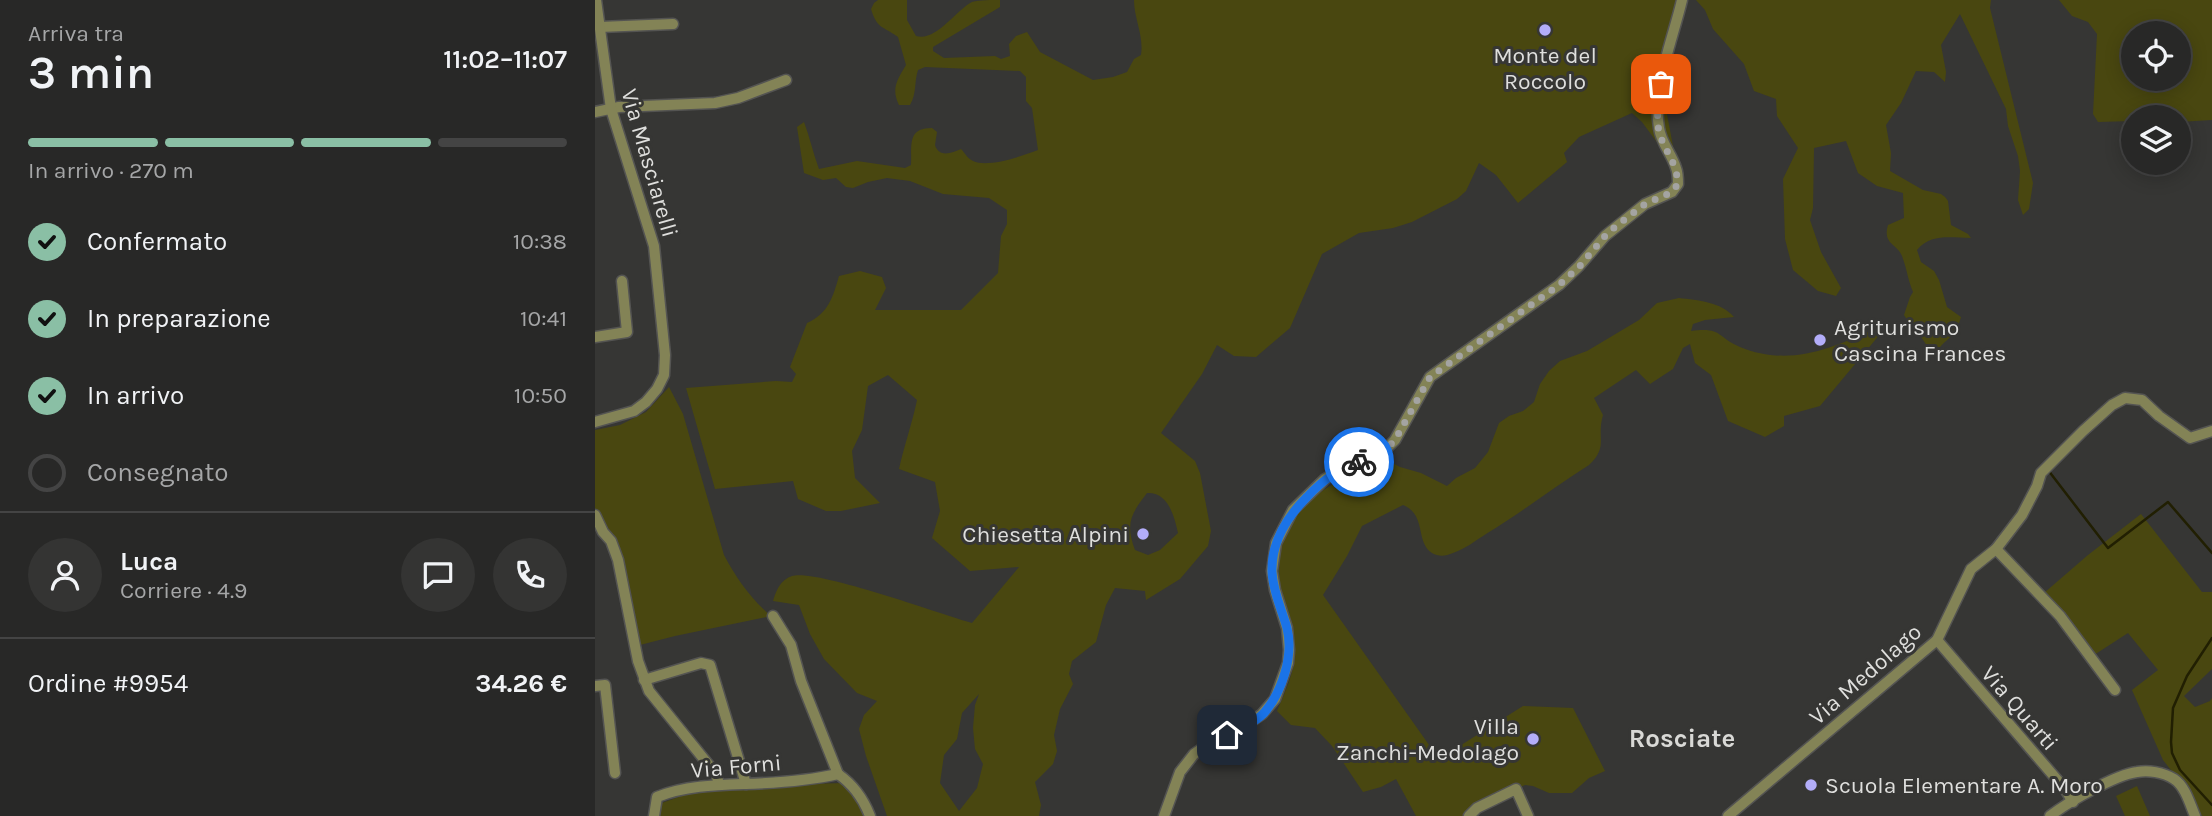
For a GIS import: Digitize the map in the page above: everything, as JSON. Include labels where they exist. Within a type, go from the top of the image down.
[{"type":"street","name":"Via Masciarelli","points":[[595,422],[634,411],[657,389],[664,375],[655,246],[611,109],[596,0]]},
{"type":"street","points":[[1164,816],[1180,772],[1194,754],[1213,741],[1242,728],[1262,714],[1275,699],[1288,663],[1289,650],[1287,628],[1272,571],[1276,543],[1293,510],[1325,479],[1348,465],[1383,452],[1395,440],[1430,377],[1559,285],[1579,267],[1605,236],[1645,204],[1672,192],[1678,184],[1676,168],[1660,136],[1658,102],[1664,66],[1682,0]]},
{"type":"street","points":[[600,27],[673,24]]},
{"type":"street","points":[[595,113],[658,104],[715,103],[740,98],[786,80]]},
{"type":"street","points":[[595,337],[627,332],[622,281]]},
{"type":"street","name":"Via Medolago","points":[[1728,816],[1937,640],[1971,569],[1996,549],[2022,515],[2041,473],[2112,405],[2125,398],[2143,400],[2159,416],[2190,438],[2212,431]]},
{"type":"street","points":[[595,514],[603,532],[611,541],[618,560],[644,680],[655,701],[716,774],[719,784]]},
{"type":"street","points":[[1996,549],[2060,616],[2115,690]]},
{"type":"street","points":[[773,616],[791,645],[801,681],[838,774],[849,781],[857,791],[870,816]]},
{"type":"street","name":"Via Quarti","points":[[1937,640],[2065,789],[2073,802]]},
{"type":"street","points":[[644,680],[701,663],[711,665],[746,784]]},
{"type":"street","points":[[595,686],[605,685],[615,773]]},
{"type":"street","points":[[2050,816],[2117,779],[2135,772],[2148,771],[2179,783],[2195,816]]},
{"type":"street","name":"Via Forni","points":[[654,816],[657,797],[667,793],[719,784],[813,779],[838,774]]},
{"type":"street","points":[[1473,812],[1516,789],[1528,816]]},
{"type":"shaded area","points":[[878,0],[907,0],[907,20],[916,36],[923,37],[938,30],[972,2],[1000,0],[1000,7],[933,47],[933,51],[944,58],[995,56],[1001,59],[1010,56],[1009,44],[1016,36],[1027,32],[1040,52],[1093,80],[1127,72],[1134,59],[1141,55],[1134,0],[1680,0],[1663,52],[1666,109],[1676,162],[1670,160],[1642,122],[1632,113],[1579,137],[1564,153],[1567,162],[1518,203],[1496,175],[1479,163],[1466,191],[1457,199],[1412,222],[1359,233],[1322,254],[1290,328],[1256,357],[1234,356],[1217,345],[1202,374],[1161,433],[1195,461],[1200,473],[1211,531],[1208,546],[1180,579],[1146,600],[1145,591],[1115,588],[1106,605],[1096,642],[1072,661],[1069,674],[1073,684],[1060,709],[1054,735],[1057,751],[1053,764],[1035,782],[1041,805],[1039,816],[887,816],[859,729],[864,715],[877,701],[857,693],[824,659],[810,634],[799,605],[773,601],[784,580],[792,576],[806,576],[852,585],[972,623],[1019,567],[970,571],[932,538],[940,511],[935,482],[899,469],[917,400],[888,375],[868,386],[862,430],[852,451],[855,478],[880,503],[841,511],[826,511],[798,499],[793,481],[715,489],[686,388],[792,382],[796,374],[790,367],[807,323],[825,310],[839,276],[860,271],[882,277],[886,288],[875,310],[961,310],[998,273],[1001,236],[1007,224],[1007,210],[989,198],[943,194],[910,181],[887,178],[853,188],[846,187],[836,178],[823,180],[804,173],[797,127],[804,122],[819,169],[857,161],[905,168],[911,165],[911,145],[915,134],[932,128],[937,132],[935,145],[939,152],[950,153],[961,149],[971,160],[979,163],[1005,160],[1038,150],[1032,108],[1026,101],[1026,77],[1020,71],[925,67],[918,70],[910,105],[899,105],[895,94],[896,85],[906,65],[898,37],[876,20],[871,9]],"holes":[[[1147,493],[1165,500],[1172,512],[1178,533],[1160,550],[1148,555],[1135,550],[1130,533],[1131,519]],[[979,694],[973,728],[975,749],[983,764],[977,788],[959,811],[940,783],[944,755],[957,739],[962,713]]]},
{"type":"shaded area","points":[[1696,0],[1991,0],[1990,8],[2033,183],[2029,209],[2023,215],[2018,200],[2020,171],[2006,109],[1960,14],[1941,45],[1945,82],[1934,72],[1916,71],[1901,103],[1886,125],[1891,153],[1890,171],[1923,190],[1945,197],[1951,225],[1971,238],[1935,239],[1917,250],[1921,262],[1934,271],[1939,280],[1947,307],[1961,317],[1954,333],[1937,351],[1928,348],[1904,315],[1913,292],[1901,254],[1887,237],[1888,225],[1904,218],[1903,193],[1877,186],[1858,173],[1846,141],[1814,148],[1813,208],[1810,220],[1821,252],[1841,288],[1836,296],[1818,291],[1793,270],[1785,239],[1783,179],[1798,148],[1777,116],[1776,99],[1754,91],[1744,64],[1713,29],[1705,10]]},
{"type":"shaded area","points":[[2059,0],[2212,0],[2212,120],[2191,121],[2191,105],[2121,105],[2121,121],[2098,122],[2093,114],[2097,34],[2088,22],[2072,16]]},
{"type":"shaded area","points":[[1679,298],[1716,305],[1734,317],[1705,320],[1693,324],[1691,331],[1709,330],[1740,347],[1758,353],[1809,353],[1875,329],[1881,333],[1820,406],[1784,416],[1784,426],[1765,437],[1728,421],[1711,375],[1695,363],[1690,344],[1683,348],[1673,369],[1650,384],[1636,370],[1594,398],[1603,415],[1599,453],[1589,465],[1466,547],[1443,556],[1432,553],[1424,542],[1415,515],[1403,505],[1362,526],[1323,595],[1439,759],[1523,706],[1573,708],[1605,771],[1589,778],[1572,793],[1549,793],[1525,785],[1469,816],[1416,816],[1396,779],[1363,792],[1332,746],[1315,728],[1291,725],[1277,711],[1295,657],[1295,644],[1282,602],[1277,566],[1283,536],[1292,520],[1319,493],[1352,474],[1387,460],[1447,486],[1475,468],[1488,452],[1499,423],[1534,402],[1540,384],[1560,361],[1587,351],[1639,320],[1657,303]]},
{"type":"shaded area","points":[[669,387],[683,414],[724,555],[745,588],[771,616],[640,645],[629,593],[595,508],[595,430],[620,425],[646,412]]},
{"type":"shaded area","points":[[2141,514],[2202,592],[2212,592],[2212,669],[2184,696],[2195,707],[2212,698],[2212,816],[2202,816],[2193,798],[2163,760],[2132,690],[2158,670],[2128,633],[2094,655],[2044,593]]},
{"type":"shaded area","points":[[845,783],[855,792],[864,816],[659,816],[659,804],[690,793],[729,786]]},
{"type":"shaded area","points":[[2137,786],[2150,816],[2125,816],[2116,796]]},
{"type":"waterway","points":[[2048,470],[2108,548],[2168,502],[2212,553]]},
{"type":"waterway","points":[[2212,638],[2187,676],[2173,708],[2171,742],[2172,753],[2180,770],[2212,805]]},
{"type":"way so far","points":[[1359,462],[1383,452],[1395,440],[1430,377],[1559,285],[1579,267],[1605,236],[1628,216],[1645,204],[1672,192],[1678,184],[1676,168],[1660,136],[1658,125],[1661,84]]},
{"type":"place","name":"Monte del Roccolo","points":[[1545,30]]},
{"type":"place","name":"Agriturismo Cascina Frances","points":[[1820,340]]},
{"type":"place","name":"Chiesetta Alpini","points":[[1143,534]]},
{"type":"place","name":"Villa Zanchi-Medolago","points":[[1533,739]]},
{"type":"place","name":"Scuola Elementare A. Moro","points":[[1811,785]]},
{"type":"district","name":"Rosciate","points":[[1682,738]]},
{"type":"route","points":[[1227,735],[1262,714],[1275,699],[1288,663],[1289,637],[1272,571],[1276,543],[1293,510],[1325,479],[1348,465],[1359,462]]}]
